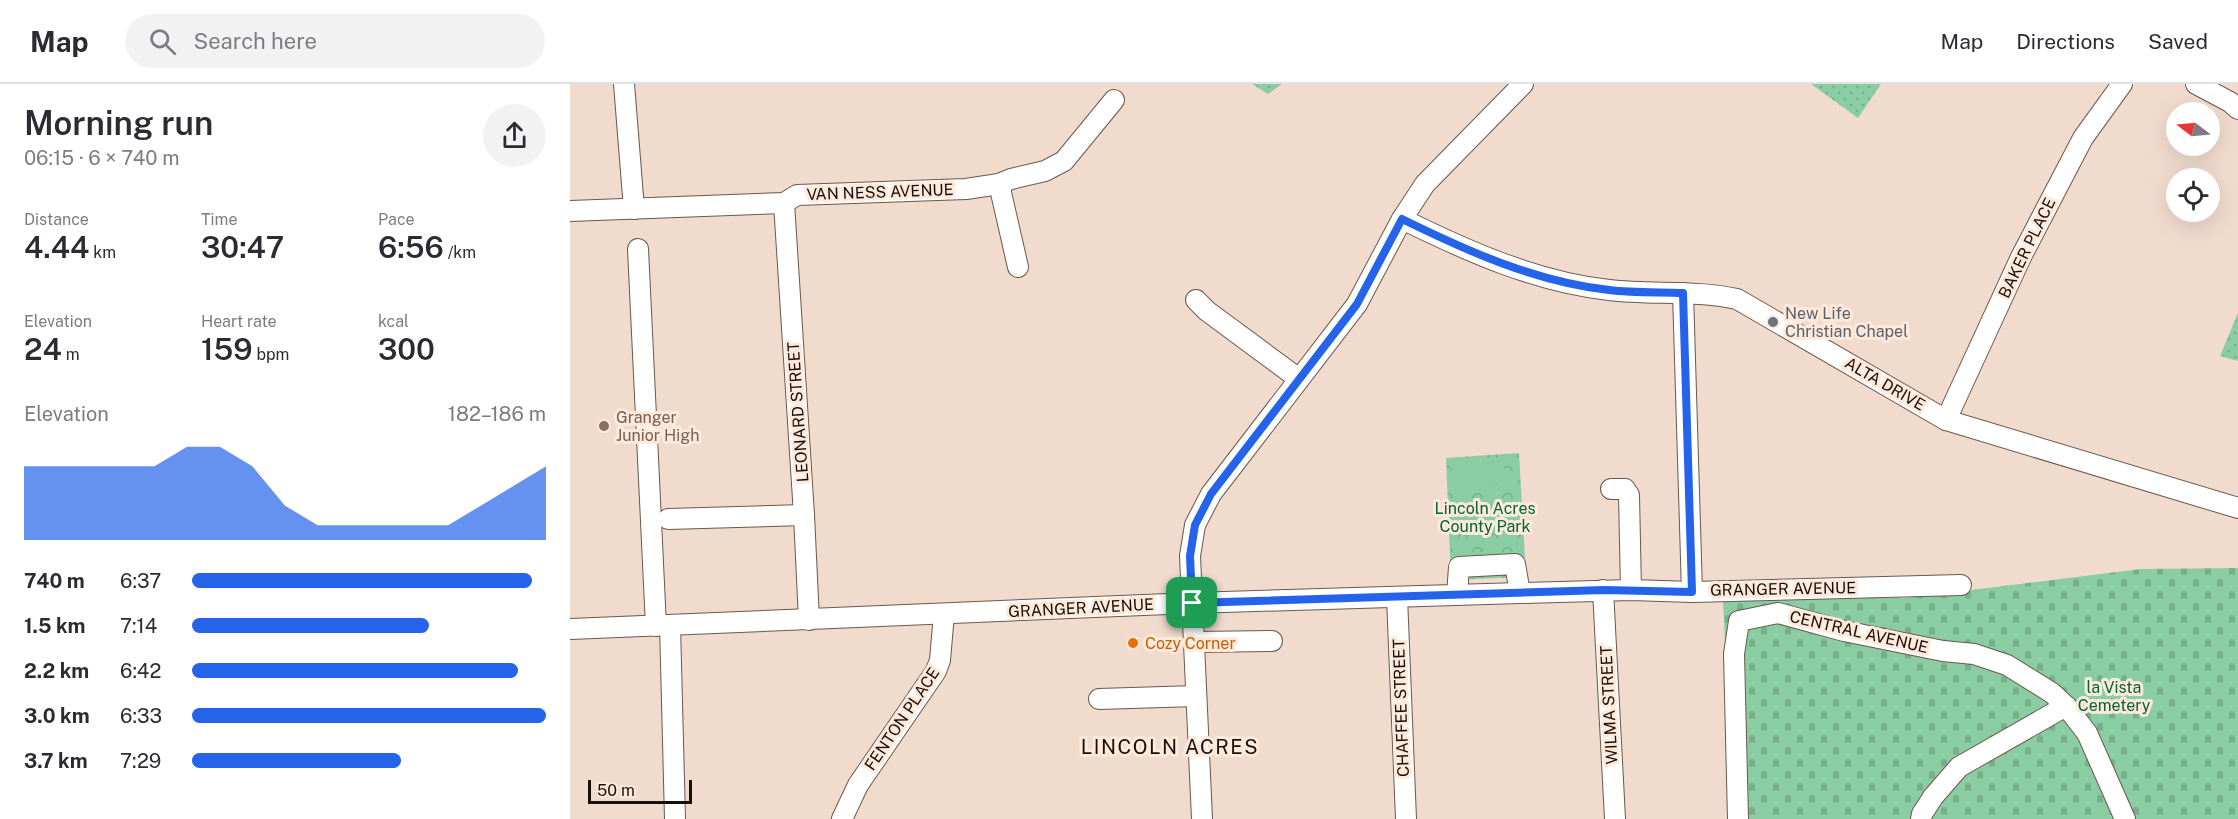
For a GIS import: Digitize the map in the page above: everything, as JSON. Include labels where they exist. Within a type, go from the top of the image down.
[{"type":"street","points":[[624,84],[634,209]]},
{"type":"street","points":[[1202,819],[1190,556],[1195,525],[1211,494],[1357,304],[1402,219],[1425,184],[1523,84]]},
{"type":"street","name":"BAKER PLACE","points":[[1946,420],[2031,237],[2083,138],[2122,84]]},
{"type":"street","points":[[2196,84],[2230,102],[2238,109]]},
{"type":"street","name":"VAN NESS AVENUE","points":[[570,211],[784,203],[797,195],[949,190],[1005,181],[1045,171],[1064,161],[1114,100]]},
{"type":"street","points":[[1005,181],[1018,267]]},
{"type":"street","name":"LEONARD STREET","points":[[784,203],[804,515],[808,620]]},
{"type":"street","name":"ALTA DRIVE","points":[[1402,219],[1457,246],[1490,259],[1574,285],[1610,290],[1719,295],[1737,299],[1946,420],[2238,508]]},
{"type":"street","points":[[638,249],[675,819]]},
{"type":"street","points":[[1683,293],[1692,592]]},
{"type":"street","points":[[1196,300],[1207,311],[1299,379]]},
{"type":"street","points":[[1611,489],[1625,489],[1629,495],[1631,590]]},
{"type":"street","points":[[668,519],[804,515]]},
{"type":"street","points":[[1457,595],[1459,567],[1515,564],[1520,592]]},
{"type":"street","name":"GRANGER AVENUE","points":[[570,629],[1520,592],[1604,590],[1692,592],[1961,585]]},
{"type":"street","name":"WILMA STREET","points":[[1604,590],[1615,819]]},
{"type":"street","name":"CHAFFEE STREET","points":[[1397,597],[1406,819]]},
{"type":"street","name":"CENTRAL AVENUE","points":[[1739,621],[1779,613],[1844,631],[1943,651],[1974,654],[2007,665],[2052,693],[2066,706],[2086,733],[2125,819]]},
{"type":"street","name":"FENTON PLACE","points":[[842,819],[862,779],[936,671],[940,660],[944,614]]},
{"type":"street","name":"GRANGER AVENUE","points":[[1738,819],[1734,654],[1739,621]]},
{"type":"street","points":[[1194,642],[1272,641]]},
{"type":"street","points":[[1099,699],[1196,696]]},
{"type":"street","points":[[1921,819],[1933,796],[1959,767],[2066,706]]},
{"type":"green space","points":[[1252,84],[1282,84],[1268,94]]},
{"type":"green space","points":[[1811,84],[1881,84],[1858,118]]},
{"type":"green space","points":[[2238,313],[2238,361],[2220,356]]},
{"type":"green space","name":"Lincoln Acres County Park","points":[[1519,453],[1526,577],[1451,580],[1446,458]]},
{"type":"green space","points":[[1504,460],[1505,483],[1453,486],[1451,461]]},
{"type":"green space","name":"la Vista Cemetery","points":[[2238,568],[2238,819],[1733,819],[1723,601],[1789,598],[1905,598],[2141,569]]},
{"type":"place","name":"New Life Christian Chapel","points":[[1773,322]]},
{"type":"place","name":"Granger Junior High","points":[[604,426]]},
{"type":"place","name":"Cozy Corner","points":[[1133,643]]},
{"type":"district","name":"LINCOLN ACRES","points":[[1170,747]]},
{"type":"route","points":[[1402,219],[1457,246],[1505,265],[1574,285],[1610,290],[1683,293],[1692,592],[1604,590],[1192,603],[1190,556],[1195,525],[1211,494],[1357,304],[1402,219]]}]
